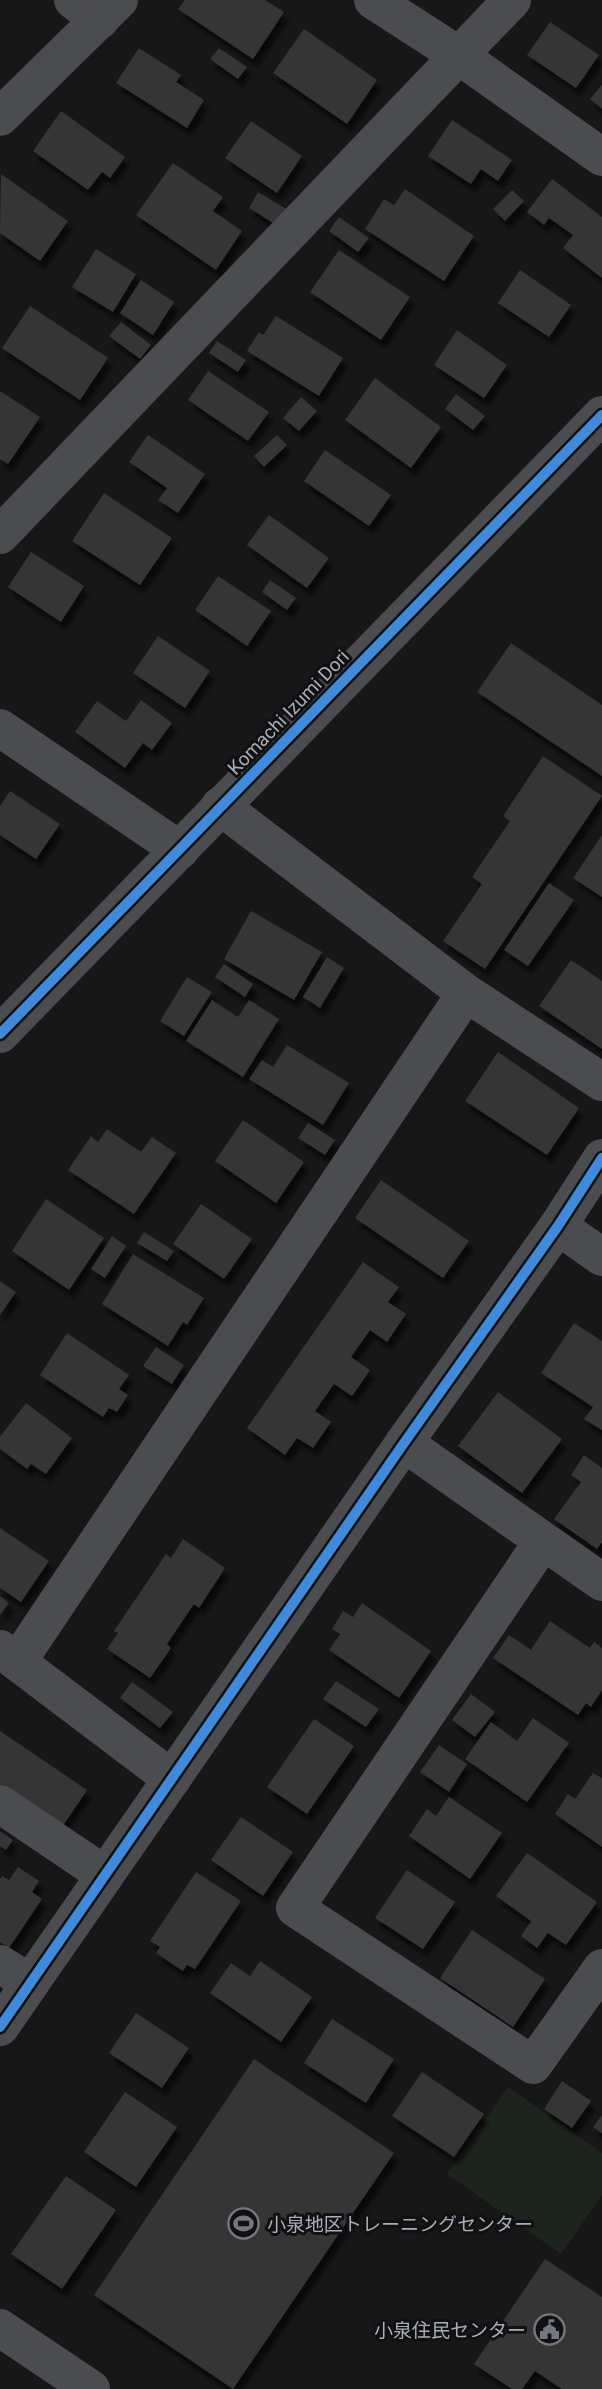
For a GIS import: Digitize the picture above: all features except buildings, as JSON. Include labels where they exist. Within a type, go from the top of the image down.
[{"type":"street","points":[[373,0],[458,55],[602,157]]},
{"type":"street","points":[[0,536],[512,0]]},
{"type":"street","points":[[0,117],[97,7]]},
{"type":"street","name":"Komachi Izumi Dori","points":[[0,1034],[602,415]]},
{"type":"street","points":[[0,728],[180,850]]},
{"type":"street","points":[[220,806],[466,993],[602,1082]]},
{"type":"street","points":[[172,1779],[9,1655],[466,993]]},
{"type":"street","points":[[0,2027],[15,1974],[105,1875],[558,1226],[602,1158]]},
{"type":"street","points":[[558,1226],[602,1257]]},
{"type":"street","points":[[404,1443],[602,1582]]},
{"type":"street","points":[[543,1541],[295,1908],[533,2065],[602,1968]]},
{"type":"street","points":[[0,1804],[105,1875]]},
{"type":"street","points":[[0,2328],[92,2389]]},
{"type":"shaded area","points":[[508,2087],[602,2153],[602,2195],[561,2254],[447,2174]]},
{"type":"cycle path","points":[[0,1034],[602,415]]},
{"type":"cycle path","points":[[0,2027],[404,1443],[558,1226],[602,1158]]},
{"type":"place","name":"小泉地区トレーニングセンター","points":[[244,2224]]},
{"type":"place","name":"小泉住民センター","points":[[549,2330]]}]
